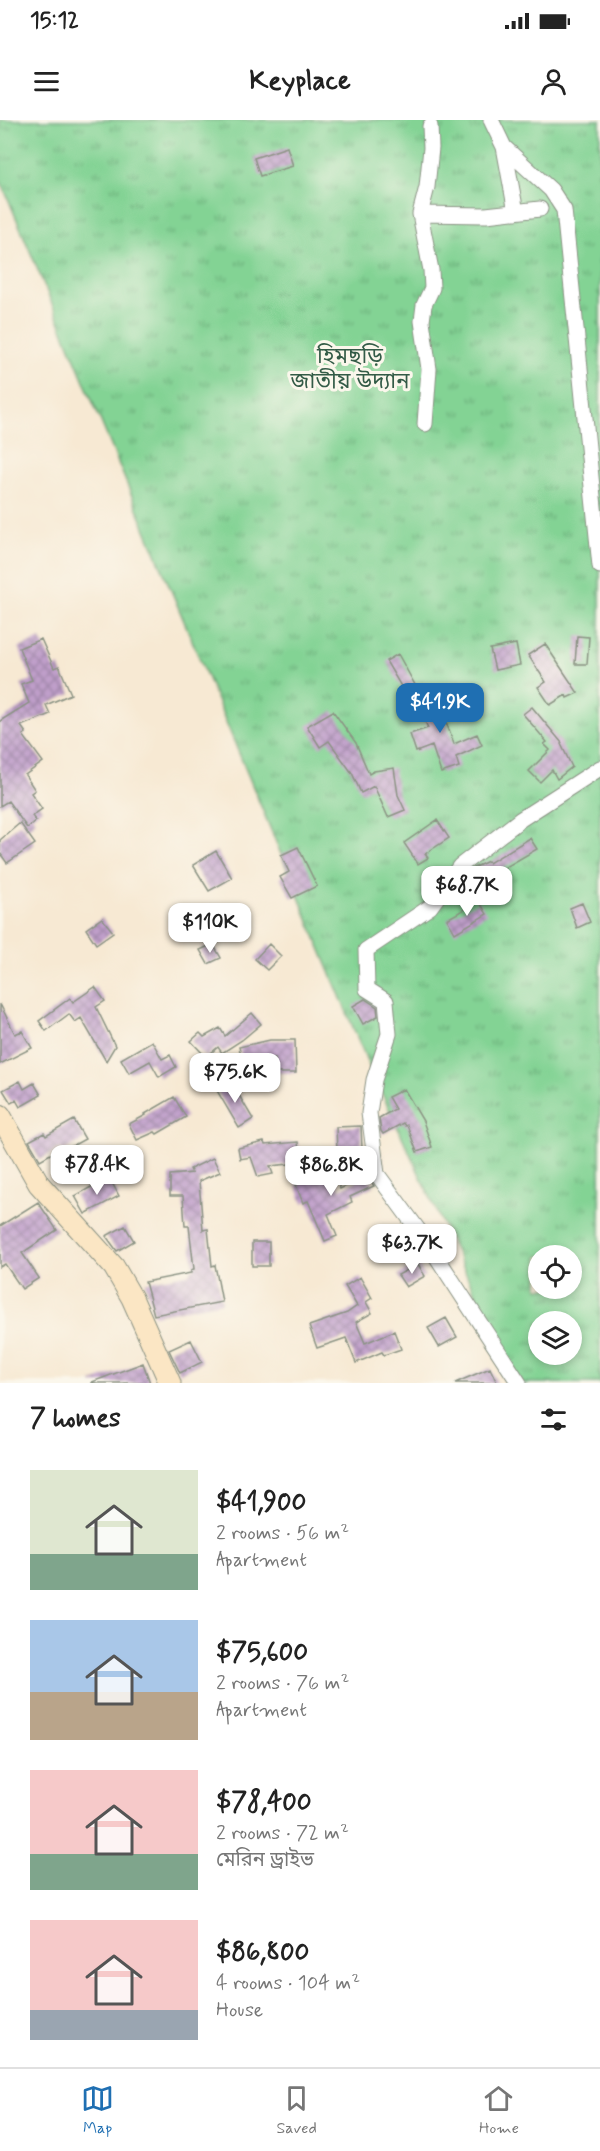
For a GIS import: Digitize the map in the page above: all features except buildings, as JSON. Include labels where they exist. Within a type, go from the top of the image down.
[{"type":"main road","points":[[0,1115],[39,1184],[114,1267],[132,1298],[170,1383]]},
{"type":"street","points":[[491,120],[504,147],[516,212]]},
{"type":"street","points":[[425,424],[429,369],[422,321],[424,305],[432,288],[431,270],[420,214],[427,187],[431,148],[430,126]]},
{"type":"street","points":[[504,147],[551,190],[564,210],[593,434],[600,566]]},
{"type":"street","points":[[420,214],[486,215],[540,209]]},
{"type":"street","points":[[519,1383],[428,1242],[377,1174],[369,1113],[374,1080],[389,1034],[386,1001],[367,989],[366,950],[430,907],[460,866],[521,819],[600,768]]},
{"type":"green space","name":"হিমছড়ি জাতীয় উদ্যান","points":[[0,120],[600,120],[600,1383],[517,1383],[370,1068],[0,179]]}]
